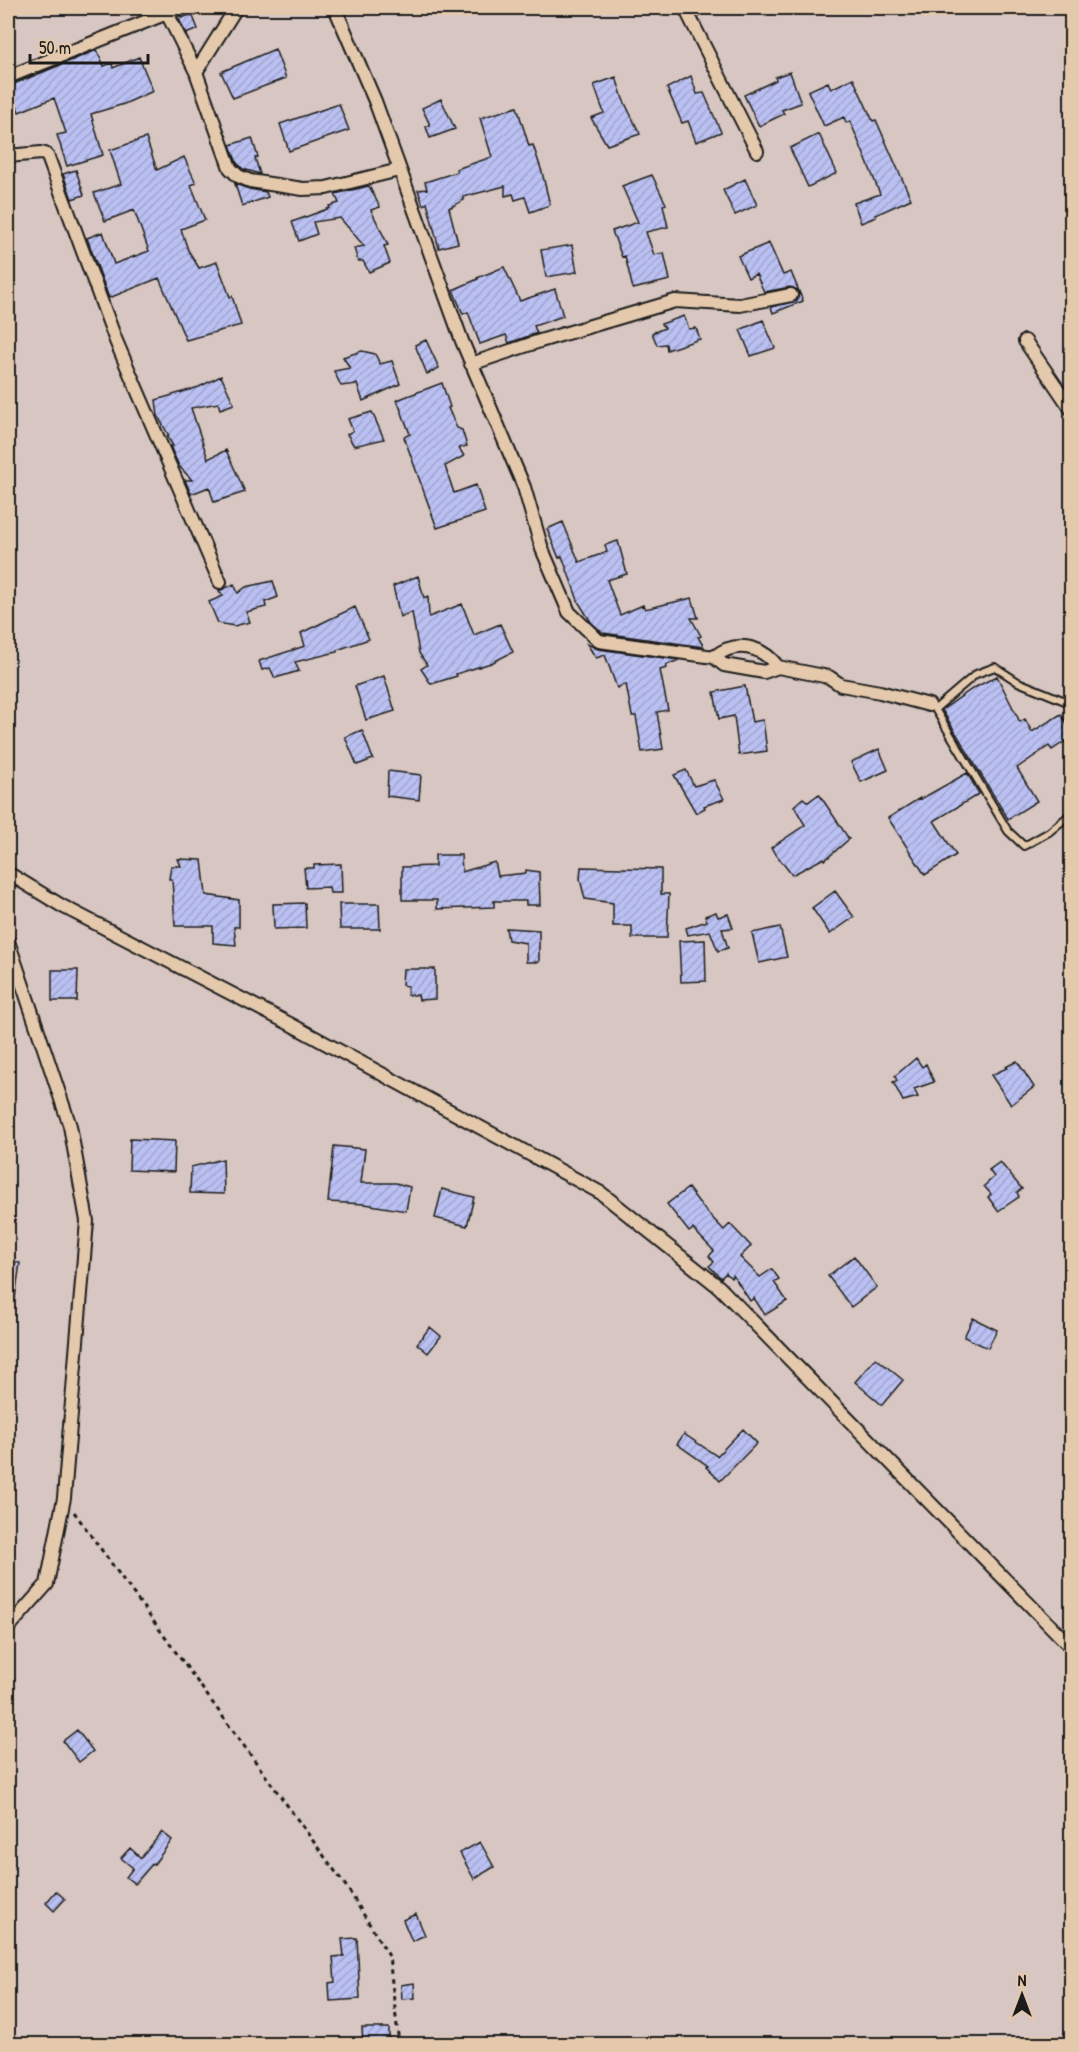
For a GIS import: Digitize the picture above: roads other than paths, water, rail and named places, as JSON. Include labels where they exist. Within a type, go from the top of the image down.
[{"type":"street","points":[[8,77],[181,8]]},
{"type":"street","points":[[196,72],[236,8]]},
{"type":"street","points":[[335,8],[375,101],[471,364],[524,487],[542,549],[569,612],[599,641],[714,657],[723,665],[764,672],[778,668],[829,677],[842,685],[880,692],[932,707]]},
{"type":"street","points":[[685,8],[757,151]]},
{"type":"street","points":[[167,13],[196,72],[230,168],[238,176],[250,181],[303,189],[326,188],[399,170]]},
{"type":"street","points":[[8,156],[41,153],[48,157],[116,341],[220,582]]},
{"type":"street","points":[[471,364],[675,301],[740,304],[791,295]]},
{"type":"street","points":[[1025,341],[1071,410]]},
{"type":"street","points":[[714,657],[725,648],[751,647],[771,658],[778,668]]},
{"type":"street","points":[[8,873],[62,906],[290,1024],[602,1193],[719,1287],[1071,1648]]},
{"type":"street","points":[[8,941],[70,1126],[87,1221],[64,1498],[47,1584],[8,1628]]},
{"type":"lane","points":[[1071,705],[1018,682],[995,668],[976,674],[932,707],[1008,831],[1024,846],[1049,832],[1071,813]]}]
